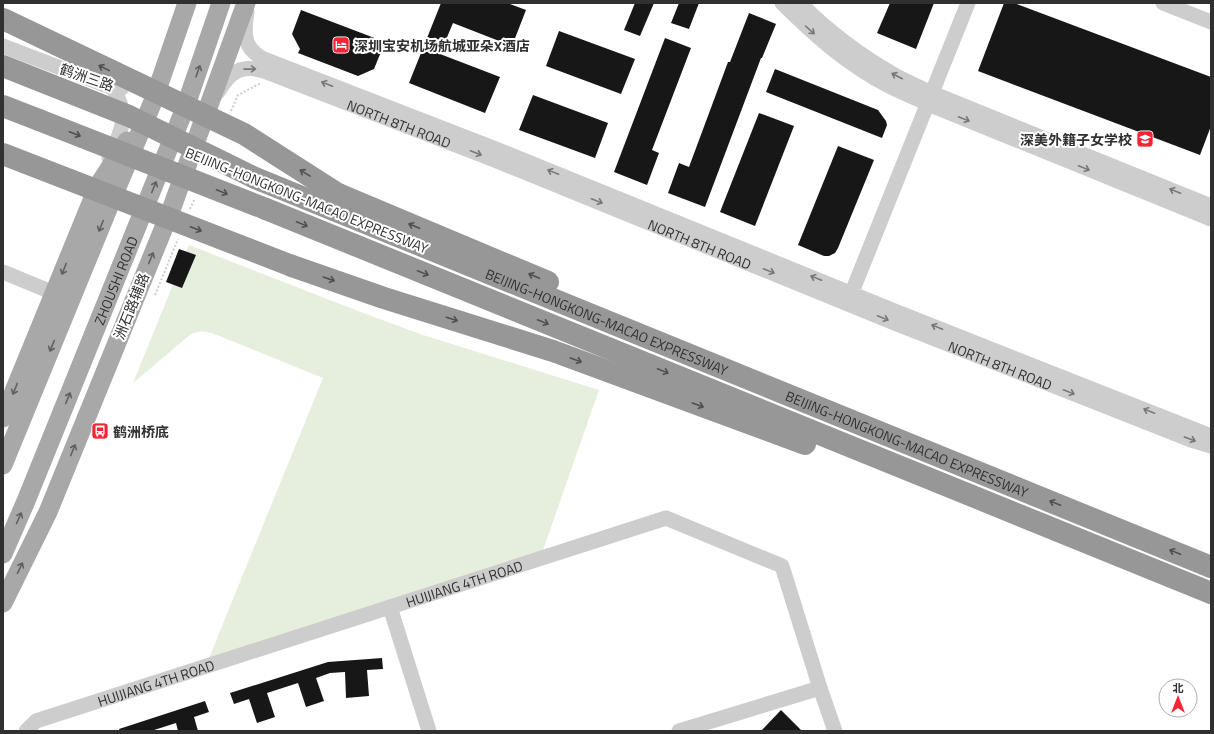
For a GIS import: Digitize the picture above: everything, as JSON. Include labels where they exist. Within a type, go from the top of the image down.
[{"type":"highway","points":[[3,19],[244,134],[338,194],[678,336],[757,384]]},
{"type":"highway","points":[[3,66],[130,116],[255,178]]},
{"type":"highway","name":"BEIJING-HONGKONG-MACAO EXPRESSWAY","points":[[3,78],[255,178],[757,384],[951,460],[1211,567]]},
{"type":"highway","name":"BEIJING-HONGKONG-MACAO EXPRESSWAY","points":[[3,106],[266,209],[1211,593]]},
{"type":"highway","points":[[3,109],[39,120]]},
{"type":"highway","points":[[3,154],[292,266],[384,298],[553,352],[1152,569]]},
{"type":"main road","points":[[3,465],[154,100],[187,3]]},
{"type":"main road","name":"ZHOUSHI ROAD","points":[[3,554],[26,501],[185,108],[220,3]]},
{"type":"main road","name":"洲石路辅路","points":[[3,603],[48,512],[170,210],[247,3]]},
{"type":"main road","points":[[3,439],[5,413],[98,186],[154,100]]},
{"type":"street","name":"NORTH 8TH ROAD","points":[[247,3],[245,24],[248,45],[255,54],[269,61],[503,152],[1191,440],[1211,446]]},
{"type":"street","points":[[782,3],[808,29],[834,50],[888,86],[930,98],[1211,206]]},
{"type":"street","points":[[800,3],[841,41],[930,98],[1211,219]]},
{"type":"street","points":[[850,298],[968,3]]},
{"type":"street","points":[[1163,3],[1211,22]]},
{"type":"street","name":"鹤洲三路","points":[[3,46],[113,88],[132,88],[150,79],[167,64]]},
{"type":"street","name":"NORTH 8TH ROAD","points":[[206,114],[223,83],[235,71],[246,68],[254,68],[264,71],[1211,436]]},
{"type":"street","points":[[3,147],[98,186],[121,129],[123,120],[122,106],[113,88]]},
{"type":"street","points":[[3,272],[54,293]]},
{"type":"street","name":"HUIJIANG 4TH ROAD","points":[[26,731],[36,721],[666,518],[782,566],[820,688]]},
{"type":"street","points":[[390,607],[429,731]]},
{"type":"street","points":[[679,731],[820,688],[835,731]]},
{"type":"path","points":[[229,116],[238,95],[262,82]]},
{"type":"path","points":[[190,209],[196,195]]},
{"type":"path","points":[[155,295],[179,238]]},
{"type":"green space","points":[[189,245],[420,334],[599,390],[542,553],[209,658],[323,378],[212,333],[201,331],[191,334],[133,383]]},
{"type":"building","points":[[441,3],[507,3],[526,10],[512,46],[453,23],[440,54],[500,77],[485,113],[409,83]]},
{"type":"building","points":[[635,3],[654,3],[640,36],[624,30]]},
{"type":"building","points":[[679,3],[699,3],[689,29],[671,23]]},
{"type":"building","points":[[890,3],[934,3],[916,49],[877,33]]},
{"type":"building","points":[[1004,3],[1014,3],[1211,77],[1211,126],[1200,155],[978,71]]},
{"type":"building","name":"深圳宝安机场航城亚朵X酒店","points":[[301,10],[385,42],[374,69],[358,76],[298,53],[300,49],[292,34]]},
{"type":"building","points":[[749,13],[776,24],[761,58],[705,207],[668,193],[679,163],[689,167],[728,62],[730,62]]},
{"type":"building","points":[[559,31],[635,59],[621,94],[546,66]]},
{"type":"building","points":[[665,38],[691,48],[652,150],[659,153],[647,185],[614,172]]},
{"type":"building","points":[[775,69],[878,110],[886,121],[887,125],[882,138],[766,92]]},
{"type":"building","points":[[533,95],[608,123],[595,158],[519,130]]},
{"type":"building","points":[[759,113],[794,126],[755,226],[720,212]]},
{"type":"building","points":[[838,146],[874,160],[838,248],[835,253],[829,256],[824,256],[798,245]]},
{"type":"building","points":[[179,249],[196,255],[182,288],[166,282]]},
{"type":"building","points":[[382,658],[383,669],[367,670],[369,696],[346,698],[345,672],[330,673],[316,678],[324,701],[306,707],[298,683],[267,693],[275,717],[257,723],[249,699],[234,704],[230,693],[328,662]]},
{"type":"building","points":[[205,701],[209,712],[194,717],[198,731],[178,731],[176,723],[151,731],[120,731],[119,729]]},
{"type":"building","points":[[781,710],[802,731],[761,731]]},
{"type":"place","name":"深圳宝安机场航城亚朵X酒店","points":[[341,45]]},
{"type":"place","name":"深美外籍子女学校","points":[[1145,139]]},
{"type":"place","name":"鹤洲桥底","points":[[100,431]]}]
